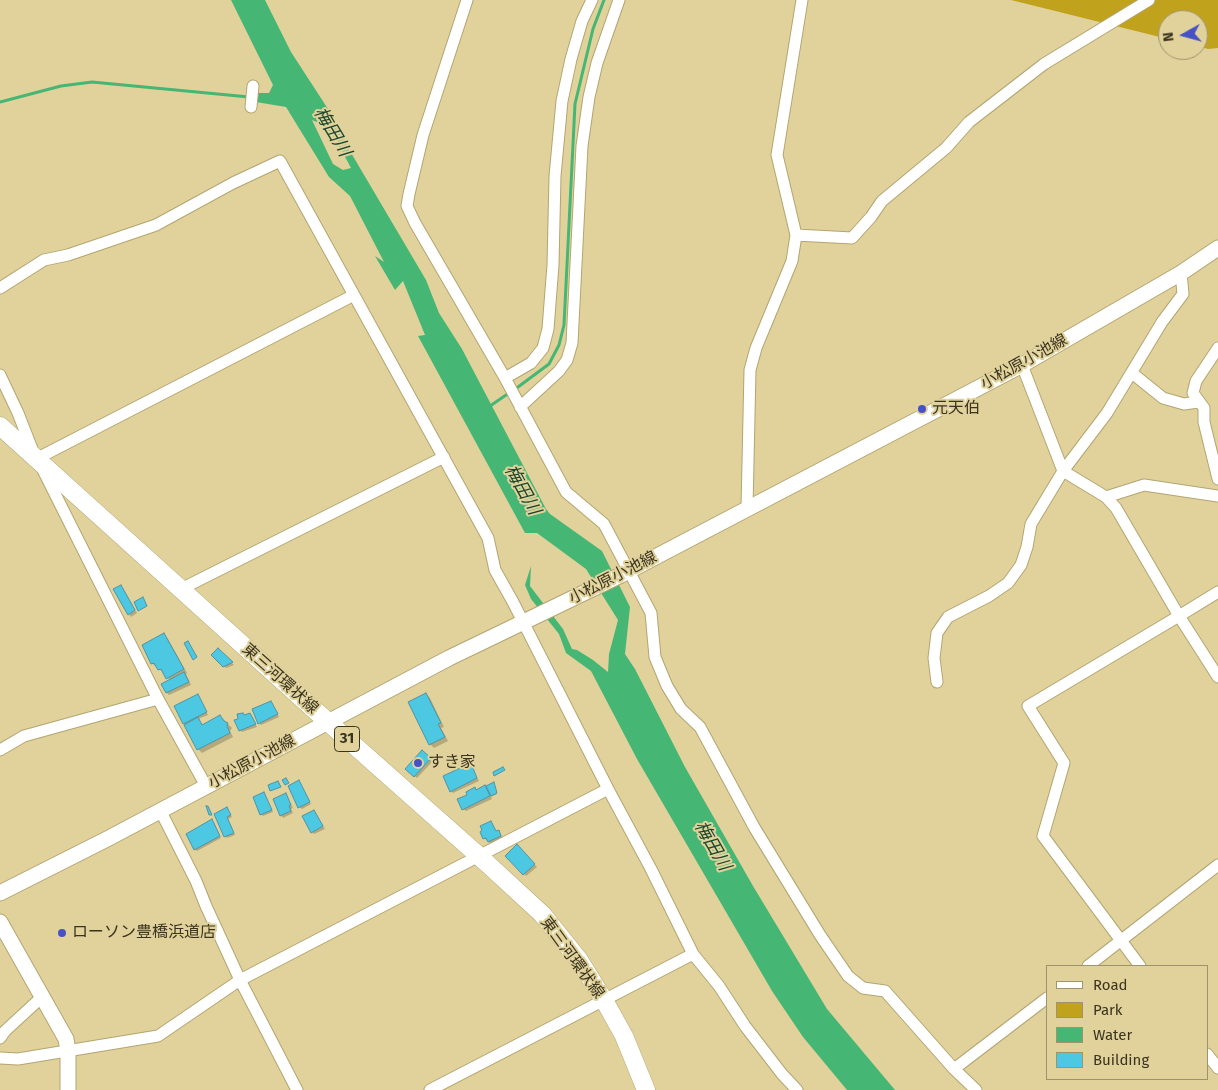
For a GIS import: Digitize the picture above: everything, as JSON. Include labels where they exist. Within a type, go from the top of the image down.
[{"type":"main road","name":"小松原小池線","points":[[0,893],[108,839],[449,658],[625,573],[1022,365],[1181,273],[1218,248]]},
{"type":"main road","name":"東三河環状線","points":[[0,426],[542,914],[579,960],[604,1000],[624,1036],[646,1090]]},
{"type":"main road","points":[[0,922],[66,1038],[68,1090]]},
{"type":"street","points":[[467,0],[423,136],[408,194],[407,206],[509,386],[566,492],[604,524],[625,573],[651,613],[655,657],[667,686],[682,709],[700,727],[754,827],[820,934],[848,976],[863,988],[885,992],[954,1069],[976,1090]]},
{"type":"street","points":[[509,386],[543,348],[548,329],[553,265],[555,176],[562,101],[579,30],[592,0]]},
{"type":"street","points":[[520,407],[559,371],[566,360],[572,343],[582,146],[589,97],[597,63],[619,0]]},
{"type":"street","points":[[747,508],[750,370],[756,348],[792,261],[796,235],[777,155],[802,0]]},
{"type":"street","points":[[796,235],[852,238],[871,217],[882,201],[946,148],[969,122],[1044,64],[1149,0]]},
{"type":"street","points":[[251,107],[253,86]]},
{"type":"street","points":[[0,288],[44,260],[68,255],[156,225],[233,183],[280,161],[488,538],[495,570],[527,620],[608,789],[651,869],[693,954],[719,986],[761,1047],[797,1090]]},
{"type":"street","points":[[937,682],[934,658],[936,633],[948,618],[989,596],[1008,583],[1021,565],[1027,547],[1031,524],[1063,471],[1107,413],[1162,322],[1183,294],[1181,273]]},
{"type":"street","points":[[36,459],[354,295]]},
{"type":"street","points":[[1218,348],[1196,381],[1194,393],[1198,402],[1204,408],[1204,422],[1218,479]]},
{"type":"street","points":[[1022,365],[1063,471],[1106,497],[1116,508],[1179,616],[1218,678]]},
{"type":"street","points":[[1132,373],[1163,398],[1184,404],[1198,402]]},
{"type":"street","points":[[0,375],[18,413],[36,459],[66,513],[158,699],[206,786]]},
{"type":"street","points":[[181,590],[444,457]]},
{"type":"street","points":[[1106,497],[1144,485],[1218,496]]},
{"type":"street","points":[[1139,965],[1043,836],[1064,763],[1028,706],[1218,592]]},
{"type":"street","points":[[0,750],[24,736],[158,699]]},
{"type":"street","points":[[0,1058],[18,1059],[158,1036],[240,980],[608,789]]},
{"type":"street","points":[[160,810],[196,881],[240,980],[297,1090]]},
{"type":"street","points":[[1089,965],[1218,865]]},
{"type":"street","points":[[430,1090],[693,954]]},
{"type":"street","points":[[0,1038],[5,1030],[43,996]]},
{"type":"street","points":[[954,1069],[1046,999]]},
{"type":"street","points":[[1208,1055],[1218,1068]]},
{"type":"green space","points":[[1011,0],[1218,0],[1218,48],[1208,49],[1208,10],[1158,10],[1158,37]]},
{"type":"water","name":"梅田川","points":[[231,0],[265,0],[291,52],[328,109],[347,146],[426,280],[439,313],[462,349],[546,509],[550,514],[602,551],[630,607],[625,654],[635,669],[685,767],[753,886],[827,1009],[895,1090],[847,1090],[803,1037],[772,991],[637,759],[591,671],[566,653],[559,634],[531,599],[525,585],[531,566],[530,586],[563,629],[572,649],[593,660],[608,672],[609,654],[618,620],[586,569],[537,533],[525,533],[418,336],[425,335],[403,281],[395,290],[375,256],[384,262],[350,196],[329,177],[286,107],[256,102],[258,93],[269,93],[273,85]],"holes":[[[312,120],[319,123],[335,138],[351,168],[343,170],[333,164]]]},
{"type":"building","points":[[121,585],[135,610],[128,615],[113,589]]},
{"type":"building","points":[[143,597],[147,606],[138,611],[134,602]]},
{"type":"building","points":[[164,633],[184,669],[166,679],[161,669],[158,670],[154,663],[151,664],[142,645]]},
{"type":"building","points":[[188,641],[197,657],[193,660],[184,643]]},
{"type":"building","points":[[218,648],[233,662],[223,667],[211,655]]},
{"type":"building","points":[[184,672],[189,682],[166,693],[161,684]]},
{"type":"building","points":[[426,693],[441,723],[438,724],[445,737],[429,745],[408,702]]},
{"type":"building","points":[[198,694],[207,712],[183,724],[174,706]]},
{"type":"building","points":[[271,701],[278,714],[258,724],[252,709]]},
{"type":"building","points":[[243,713],[244,715],[250,713],[256,724],[239,731],[234,720],[238,719],[237,714]]},
{"type":"building","points":[[220,715],[228,723],[227,726],[230,733],[197,750],[184,725],[198,717],[202,725]]},
{"type":"building","points":[[422,750],[431,758],[414,777],[405,769]]},
{"type":"building","points":[[471,763],[477,778],[450,792],[443,776]]},
{"type":"building","points":[[503,767],[505,770],[494,776],[493,772]]},
{"type":"building","points":[[286,778],[289,783],[285,785],[282,780]]},
{"type":"building","points":[[299,780],[310,802],[298,808],[288,786]]},
{"type":"building","points":[[278,781],[281,787],[270,791],[268,785]]},
{"type":"building","points":[[494,782],[497,793],[491,796],[486,786]]},
{"type":"building","points":[[485,785],[490,796],[462,810],[457,799],[467,795],[466,792],[475,787],[476,790]]},
{"type":"building","points":[[264,792],[272,810],[260,815],[253,797]]},
{"type":"building","points":[[286,793],[291,805],[289,806],[291,811],[280,816],[273,799]]},
{"type":"building","points":[[206,806],[208,806],[212,815],[209,815]]},
{"type":"building","points":[[227,807],[231,815],[227,817],[234,833],[224,837],[214,814]]},
{"type":"building","points":[[314,810],[323,826],[311,833],[302,816]]},
{"type":"building","points":[[212,819],[220,836],[194,850],[186,834]]},
{"type":"building","points":[[491,821],[496,831],[499,830],[501,836],[488,842],[486,838],[483,839],[480,826]]},
{"type":"building","points":[[517,844],[535,864],[523,875],[505,856]]},
{"type":"waterway","points":[[514,390],[549,364],[559,345],[564,325],[575,104],[593,29],[604,0]]},
{"type":"waterway","points":[[0,102],[61,86],[92,82],[249,97]]},
{"type":"waterway","points":[[490,406],[509,393]]},
{"type":"place","name":"元天伯","points":[[922,409]]},
{"type":"place","name":"すき家","points":[[418,763]]},
{"type":"place","name":"ローソン豊橋浜道店","points":[[62,933]]}]
